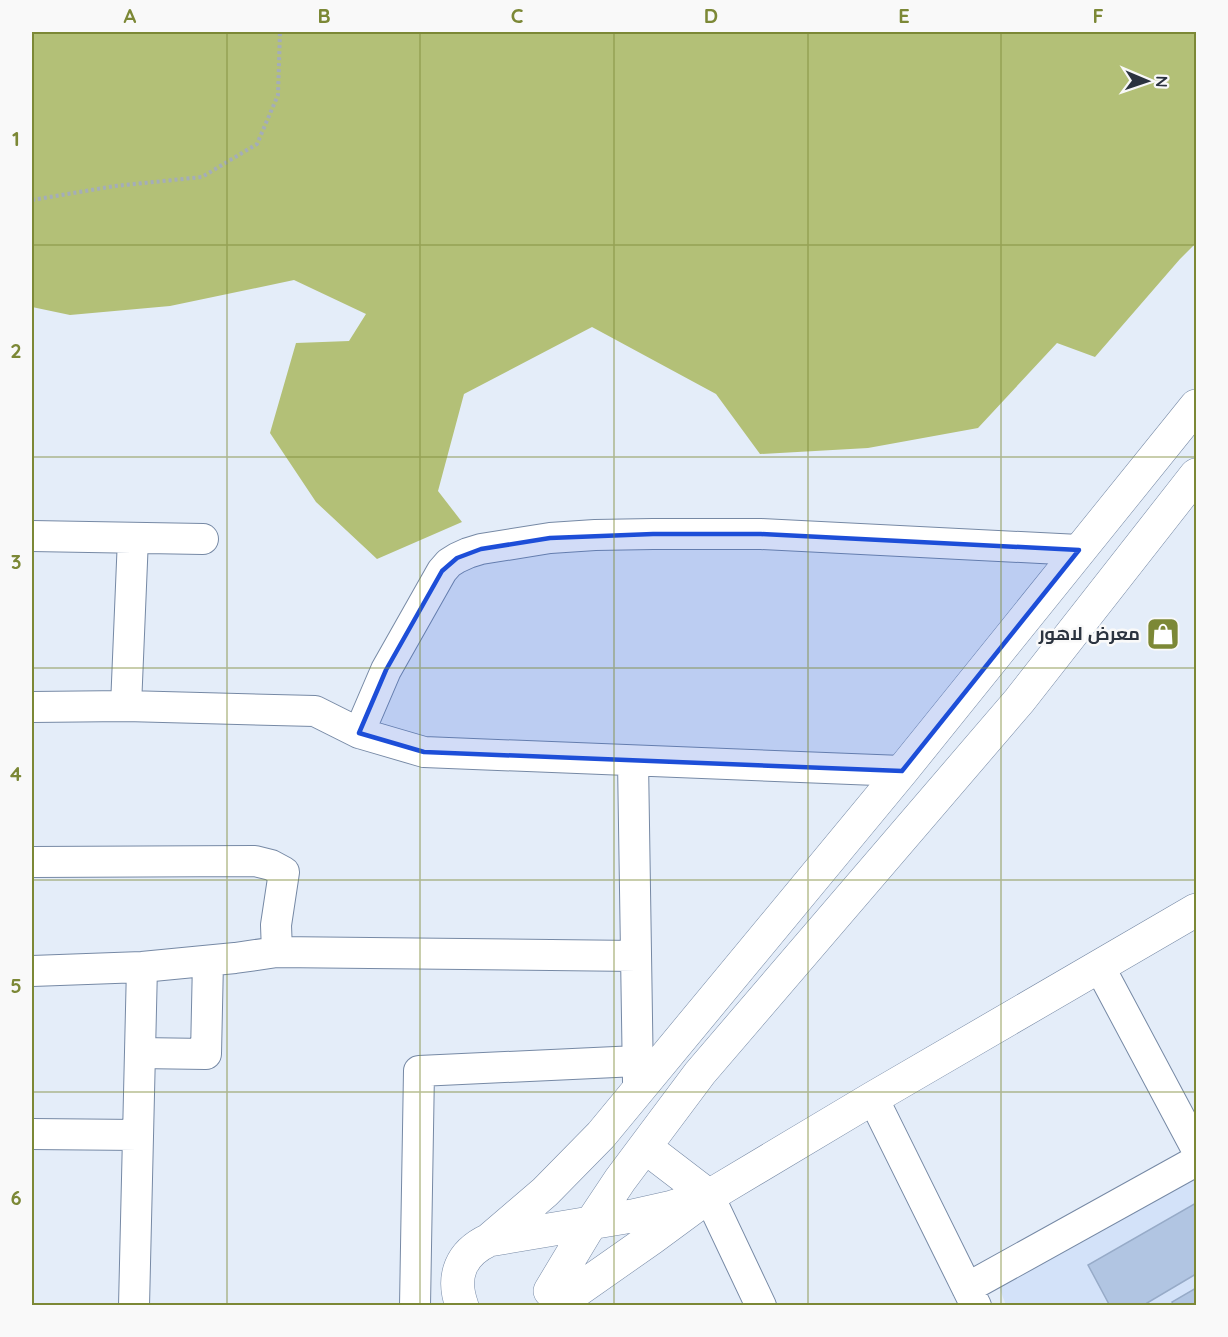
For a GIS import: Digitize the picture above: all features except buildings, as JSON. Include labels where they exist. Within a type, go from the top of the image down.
[{"type":"main road","points":[[497,1239],[601,1135],[638,1075],[902,771],[1197,406]]},
{"type":"main road","points":[[550,1300],[592,1222],[620,1180],[700,1073],[1019,701],[1197,475]]},
{"type":"main road","points":[[550,1300],[652,1238],[709,1196],[1197,910]]},
{"type":"main road","points":[[645,1147],[709,1196]]},
{"type":"main road","points":[[453,1298],[460,1268],[474,1248],[497,1239],[632,1216],[709,1196]]},
{"type":"main road","points":[[497,1239],[520,1240],[539,1254],[550,1275],[550,1300]]},
{"type":"street","points":[[359,733],[386,670],[442,571],[449,563],[481,549],[550,538],[653,534],[761,534],[1080,550]]},
{"type":"street","points":[[32,536],[203,539]]},
{"type":"street","points":[[126,706],[133,538]]},
{"type":"street","points":[[32,707],[126,706],[315,711],[359,733],[424,752],[902,771]]},
{"type":"street","points":[[415,1305],[418,1071],[638,1075],[633,761]]},
{"type":"street","points":[[32,862],[255,861],[271,865],[284,872],[277,938]]},
{"type":"street","points":[[32,971],[142,967],[221,959],[277,938],[636,956]]},
{"type":"street","points":[[140,1053],[206,1054],[221,959]]},
{"type":"street","points":[[1099,966],[1197,1148]]},
{"type":"street","points":[[134,1305],[142,967]]},
{"type":"street","points":[[873,1098],[972,1297],[1197,1161]]},
{"type":"street","points":[[32,1134],[138,1135]]},
{"type":"street","points":[[709,1196],[761,1305]]},
{"type":"path","points":[[32,200],[115,186],[202,177],[257,144],[278,95],[280,32]]},
{"type":"highlighted area","points":[[653,534],[761,534],[1079,550],[902,771],[424,752],[359,733],[386,670],[442,571],[457,558],[481,549],[550,538]]},
{"type":"shaded area","points":[[1196,1175],[1196,1305],[1006,1305],[999,1287]]},
{"type":"green space","points":[[32,32],[1196,32],[1196,243],[1095,357],[1057,343],[978,428],[868,448],[760,454],[716,394],[592,327],[464,394],[438,491],[462,522],[377,559],[316,502],[270,433],[296,343],[349,341],[366,314],[294,280],[170,306],[70,315],[32,307]]},
{"type":"place","name":"معرض لاهور","points":[[1163,634]]}]
